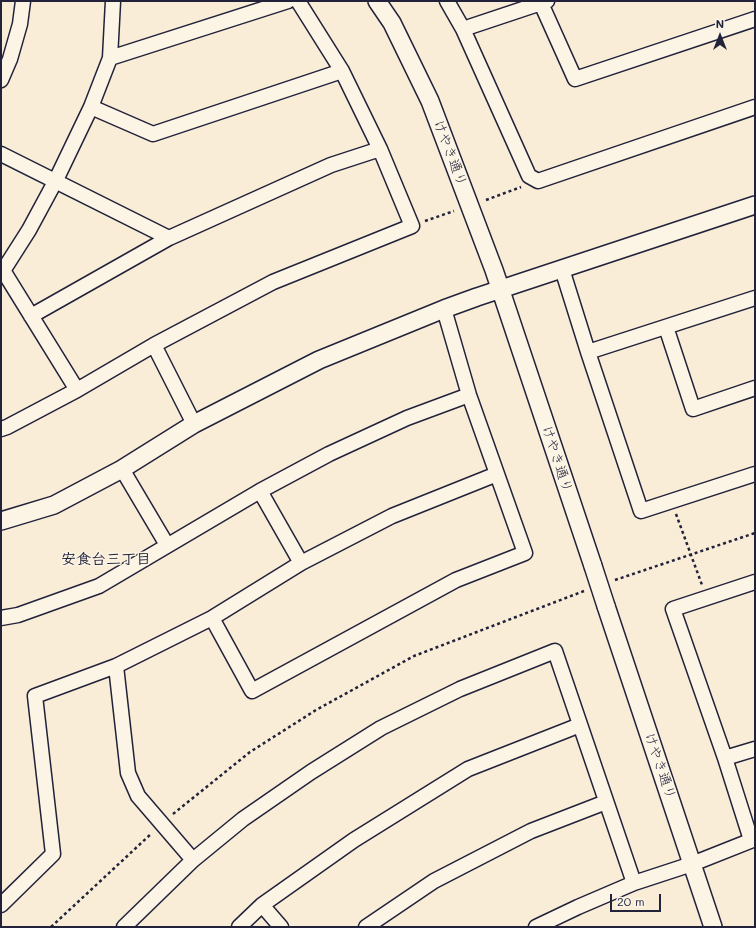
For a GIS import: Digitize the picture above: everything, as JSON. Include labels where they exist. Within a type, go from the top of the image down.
[{"type":"street","points":[[1,80],[10,59],[20,24],[23,1]]},
{"type":"street","points":[[77,390],[31,316],[2,273],[29,230],[56,180],[91,107],[110,58],[113,1]]},
{"type":"street","points":[[110,58],[288,1]]},
{"type":"street","points":[[1,429],[77,390],[154,345],[273,282],[412,226],[380,149],[342,71],[298,1]]},
{"type":"street","name":"けやき通り","points":[[377,1],[392,23],[430,101],[500,289],[713,927]]},
{"type":"street","points":[[447,1],[463,29],[529,176],[538,181],[755,107]]},
{"type":"street","points":[[463,29],[543,2],[575,79],[755,19]]},
{"type":"street","points":[[91,107],[153,134],[342,71]]},
{"type":"street","points":[[31,316],[169,238],[331,165],[380,149]]},
{"type":"street","points":[[1,154],[56,180],[169,238]]},
{"type":"street","points":[[1,521],[54,505],[122,469],[194,424],[319,360],[444,309],[755,204]]},
{"type":"street","points":[[562,270],[641,511],[755,474]]},
{"type":"street","points":[[588,352],[755,298]]},
{"type":"street","points":[[212,618],[252,690],[456,580],[525,553],[469,395],[444,309]]},
{"type":"street","points":[[666,327],[693,409],[755,388]]},
{"type":"street","points":[[154,345],[194,424]]},
{"type":"street","points":[[1,618],[18,615],[99,586],[260,491],[343,448],[407,418],[469,395]]},
{"type":"street","points":[[122,469],[167,545]]},
{"type":"street","points":[[1,905],[53,854],[35,696],[116,666],[212,618],[301,562],[392,516],[497,474]]},
{"type":"street","points":[[260,491],[301,562]]},
{"type":"street","points":[[536,927],[634,883],[692,864],[753,840],[674,609],[755,582]]},
{"type":"street","points":[[124,927],[193,860],[243,818],[312,772],[381,728],[460,689],[555,652],[634,883]]},
{"type":"street","points":[[116,666],[128,773],[138,796],[193,860]]},
{"type":"street","points":[[239,927],[262,905],[354,840],[468,769],[580,725]]},
{"type":"street","points":[[725,758],[755,749]]},
{"type":"street","points":[[366,927],[434,881],[531,831],[606,802]]},
{"type":"street","points":[[262,905],[281,927]]},
{"type":"path","points":[[671,501],[707,598]]},
{"type":"path","points":[[608,583],[755,533]]},
{"type":"path","points":[[51,927],[162,824],[250,752],[316,710],[414,656],[586,590]]},
{"type":"district","name":"安食台三丁目","points":[[106,559]]}]
